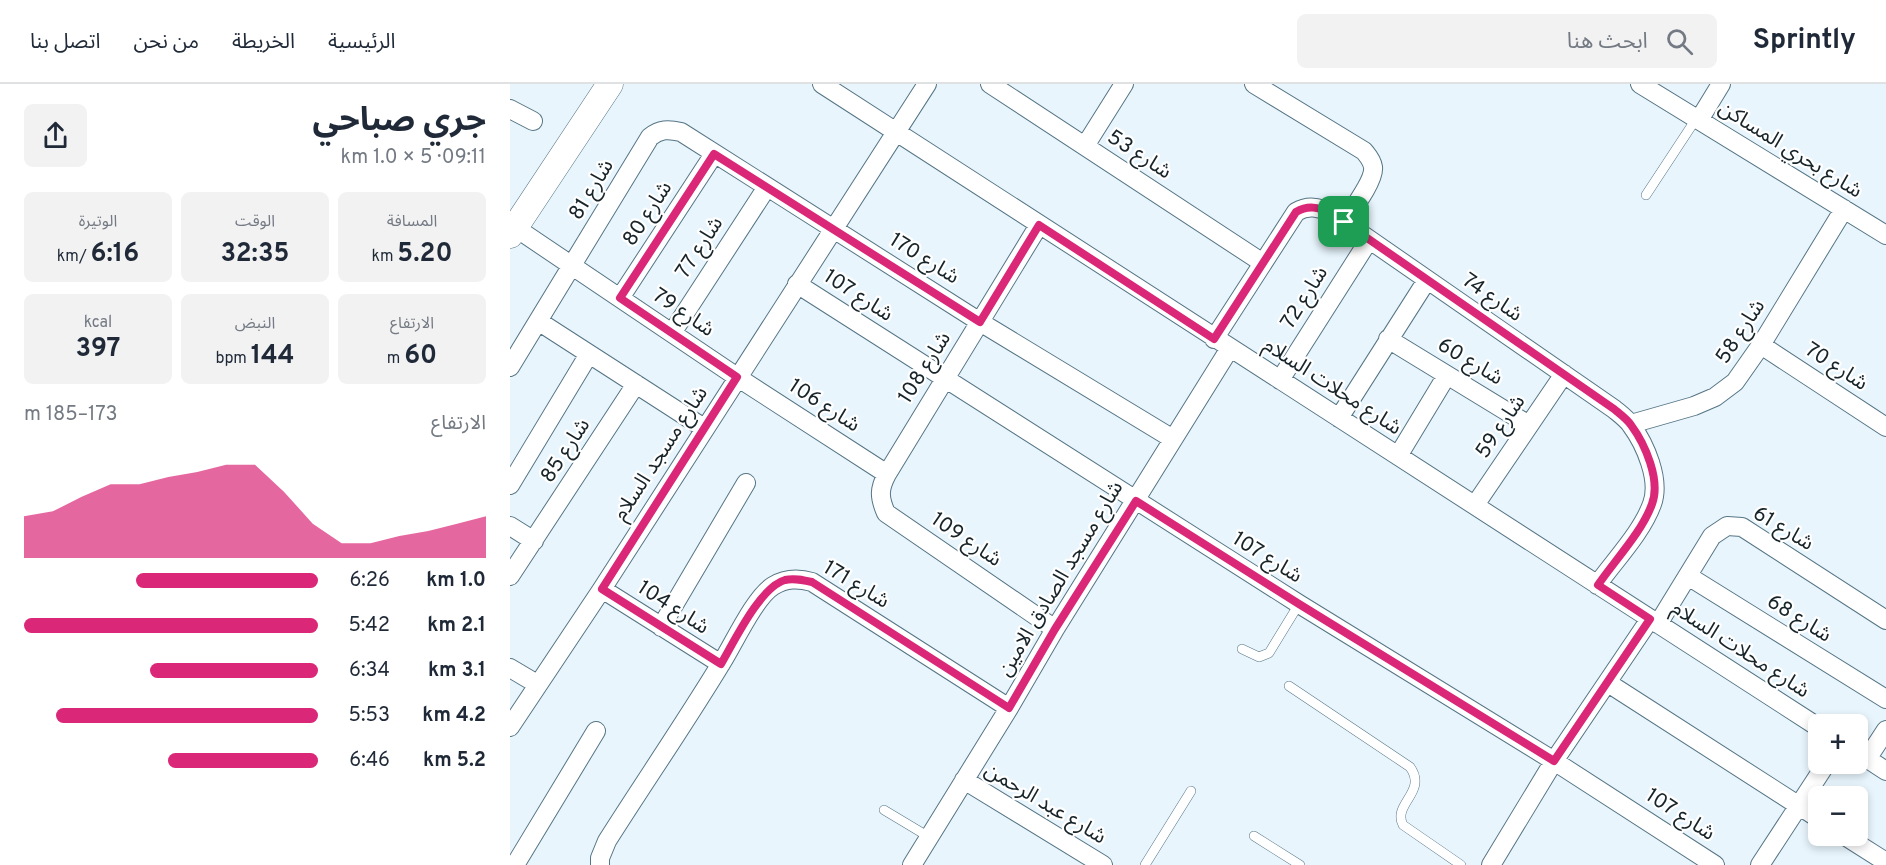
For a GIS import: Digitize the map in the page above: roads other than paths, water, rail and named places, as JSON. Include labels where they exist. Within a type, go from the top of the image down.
[{"type":"street","points":[[512,229],[610,84]]},
{"type":"street","name":"شارع مسجد السلام","points":[[510,727],[602,589],[927,84]]},
{"type":"street","name":"شارع 53","points":[[990,84],[1263,263]]},
{"type":"street","points":[[1085,146],[1124,84]]},
{"type":"street","name":"شارع بحري المساكن","points":[[1640,84],[1886,235]]},
{"type":"street","points":[[1698,119],[1721,84]]},
{"type":"street","name":"شارع محلات السلام","points":[[826,85],[896,133],[1214,339],[1808,721]]},
{"type":"street","points":[[1258,85],[1364,151],[1371,159],[1374,170],[1369,182],[1344,222]]},
{"type":"street","points":[[510,109],[533,121]]},
{"type":"street","name":"شارع 170","points":[[650,137],[658,131],[670,129],[681,132],[980,322],[1173,439]]},
{"type":"street","name":"شارع 81","points":[[510,367],[650,137]]},
{"type":"street","name":"شارع 80","points":[[620,298],[714,154]]},
{"type":"street","name":"شارع 77","points":[[672,333],[766,187]]},
{"type":"street","name":"شارع 74","points":[[1214,339],[1296,212],[1305,207],[1319,208],[1344,222],[1614,409],[1631,424],[1650,463],[1654,480],[1653,502],[1643,521],[1598,585]]},
{"type":"street","name":"شارع 58","points":[[1631,424],[1715,397],[1735,382],[1761,345],[1844,208]]},
{"type":"street","name":"شارع 108","points":[[887,474],[1039,225]]},
{"type":"street","name":"شارع 79","points":[[512,229],[572,266],[737,377]]},
{"type":"street","name":"شارع 72","points":[[1280,380],[1369,240]]},
{"type":"street","points":[[1339,418],[1427,280]]},
{"type":"street","name":"شارع 107","points":[[797,284],[1136,501],[1554,761],[1715,865]]},
{"type":"street","points":[[538,321],[704,428]]},
{"type":"street","name":"شارع 60","points":[[1388,339],[1530,424]]},
{"type":"street","name":"شارع 70","points":[[1761,345],[1886,427]]},
{"type":"street","name":"شارع مسجد الصادق الامين","points":[[912,865],[1055,629],[1230,348]]},
{"type":"street","points":[[510,485],[589,354]]},
{"type":"street","name":"شارع 59","points":[[1475,505],[1564,374]]},
{"type":"street","points":[[1398,456],[1447,375]]},
{"type":"street","name":"شارع 106","points":[[737,377],[887,474]]},
{"type":"street","name":"شارع 85","points":[[510,576],[636,384]]},
{"type":"street","name":"شارع 109","points":[[887,474],[881,486],[880,500],[886,513],[1055,629]]},
{"type":"street","points":[[662,627],[746,483]]},
{"type":"street","points":[[510,526],[534,541]]},
{"type":"street","name":"شارع 61","points":[[1491,865],[1554,761],[1608,683],[1688,576],[1713,536],[1727,526],[1742,526],[1886,620]]},
{"type":"street","name":"شارع 68","points":[[1688,576],[1886,699]]},
{"type":"street","name":"شارع 171","points":[[600,865],[600,858],[607,841],[721,664],[761,597],[771,587],[784,580],[799,579],[812,582],[1009,708]]},
{"type":"street","name":"شارع 104","points":[[602,589],[721,664]]},
{"type":"street","points":[[510,668],[537,684]]},
{"type":"street","points":[[1608,683],[1808,812]]},
{"type":"street","points":[[1868,749],[1886,729]]},
{"type":"street","points":[[516,865],[596,731]]},
{"type":"street","points":[[1868,760],[1886,771]]},
{"type":"street","points":[[1760,865],[1819,774]]},
{"type":"street","name":"شارع عبد الرحمن","points":[[964,780],[1102,865]]},
{"type":"street","points":[[1861,846],[1886,862]]},
{"type":"lane","points":[[1646,195],[1698,119]]},
{"type":"lane","points":[[1242,649],[1259,657],[1269,653],[1299,604]]},
{"type":"lane","points":[[1289,686],[1410,767],[1415,773],[1416,781],[1400,820],[1403,825],[1461,865]]},
{"type":"lane","points":[[1145,865],[1191,791]]},
{"type":"lane","points":[[884,810],[929,837]]},
{"type":"lane","points":[[1254,836],[1300,865]]}]
